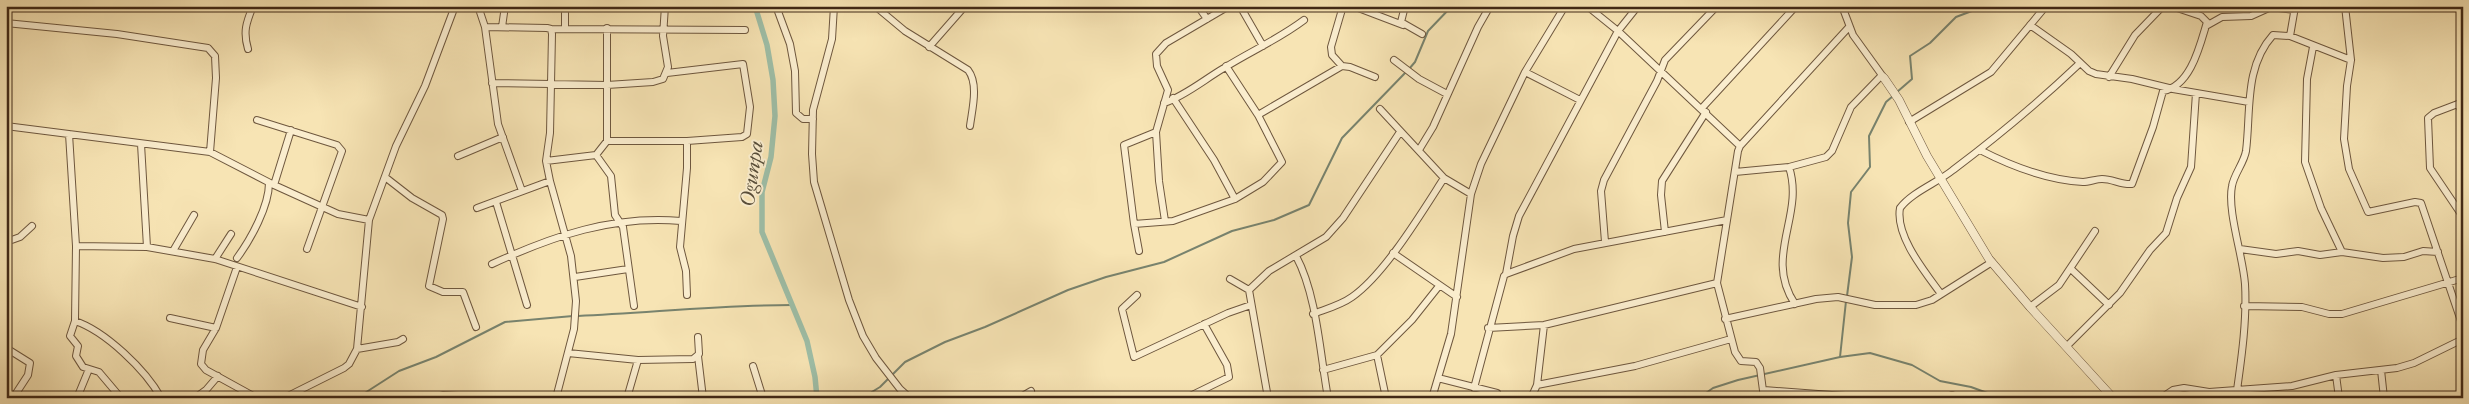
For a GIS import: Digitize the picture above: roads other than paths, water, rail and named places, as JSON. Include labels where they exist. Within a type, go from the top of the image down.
[{"type":"street","points":[[248,49],[244,34],[246,22],[253,6]]},
{"type":"street","points":[[284,398],[344,368],[358,350],[369,220],[396,146],[428,79],[456,6]]},
{"type":"street","points":[[478,6],[485,26],[498,124],[522,191]]},
{"type":"street","points":[[502,28],[505,6]]},
{"type":"street","points":[[565,6],[565,27]]},
{"type":"street","points":[[492,82],[607,85],[653,82],[663,79],[667,72],[668,58],[664,45],[665,6]]},
{"type":"street","points":[[776,6],[790,44],[796,71],[796,113],[803,119],[813,119]]},
{"type":"street","points":[[834,6],[832,39],[817,93],[813,119],[814,182],[849,300],[864,336],[876,358],[900,389],[910,398]]},
{"type":"street","points":[[875,6],[928,47],[964,66],[971,73],[973,100],[970,126]]},
{"type":"street","points":[[928,47],[965,6]]},
{"type":"street","points":[[1198,6],[1207,20]]},
{"type":"street","points":[[1165,221],[1159,181],[1156,132],[1167,93],[1164,78],[1157,66],[1156,54],[1166,44],[1229,6]]},
{"type":"street","points":[[1240,6],[1263,46]]},
{"type":"street","points":[[1342,66],[1332,55],[1331,47],[1343,6]]},
{"type":"street","points":[[1353,6],[1422,34]]},
{"type":"street","points":[[1403,25],[1401,22],[1405,6]]},
{"type":"street","points":[[1419,150],[1433,127],[1478,27],[1490,6]]},
{"type":"street","points":[[1432,398],[1450,334],[1471,194],[1481,164],[1525,72],[1565,6]]},
{"type":"street","points":[[1587,6],[1618,31],[1704,110],[1740,146]]},
{"type":"street","points":[[1474,388],[1488,328],[1506,274],[1516,225],[1580,100],[1618,31],[1638,6]]},
{"type":"street","points":[[1606,242],[1600,191],[1602,185],[1657,82],[1665,60],[1717,6]]},
{"type":"street","points":[[1665,232],[1661,196],[1662,181],[1704,110],[1796,6]]},
{"type":"street","points":[[1842,6],[1849,27],[1899,100],[1909,122],[1977,242],[2030,307],[2113,398]]},
{"type":"street","points":[[1909,122],[1991,72],[2046,6]]},
{"type":"street","points":[[2109,77],[2135,35],[2163,6]]},
{"type":"street","points":[[1980,150],[2004,162],[2051,176],[2082,182],[2102,179],[2123,185],[2132,184],[2154,127],[2164,91],[2173,89],[2183,78],[2198,53],[2206,26],[2206,20],[2201,16],[2171,6]]},
{"type":"street","points":[[2357,6],[2345,7],[2351,60],[2347,86],[2344,139],[2349,169],[2366,210],[2371,212],[2415,202],[2421,203],[2463,327]]},
{"type":"street","points":[[2206,26],[2222,18],[2251,16],[2271,7],[2295,8],[2290,36]]},
{"type":"street","points":[[1164,103],[1175,100],[1226,66],[1285,34],[1304,20]]},
{"type":"street","points":[[6,23],[117,34],[208,48],[215,56],[216,78],[210,152]]},
{"type":"street","points":[[2030,25],[2070,54],[2089,71],[2109,77],[2132,79],[2173,89],[2248,102]]},
{"type":"street","points":[[485,26],[551,29],[565,27],[744,30]]},
{"type":"street","points":[[1849,27],[1740,146],[1728,220],[1720,251],[1717,283],[1731,339],[1741,361],[1756,362],[1760,368],[1764,391],[1872,398]]},
{"type":"street","points":[[546,161],[596,154],[607,141],[607,28]]},
{"type":"street","points":[[551,29],[550,133],[546,161],[550,181],[567,234],[576,301],[575,321],[556,398]]},
{"type":"street","points":[[2237,390],[2245,286],[2234,220],[2232,185],[2246,152],[2248,102],[2256,65],[2268,40],[2273,35],[2290,36],[2313,47],[2351,60]]},
{"type":"street","points":[[2313,47],[2307,79],[2305,162],[2321,208],[2342,252]]},
{"type":"street","points":[[1394,60],[1419,79],[1447,94]]},
{"type":"street","points":[[607,141],[687,141],[742,137],[747,134],[750,108],[744,67],[740,63],[667,72]]},
{"type":"street","points":[[1941,294],[1923,270],[1902,232],[1900,208],[1906,201],[1941,179],[1980,150],[2033,106],[2079,64]]},
{"type":"street","points":[[1134,224],[1143,225],[1185,217],[1235,199],[1263,182],[1282,162],[1258,115],[1226,66]]},
{"type":"street","points":[[1258,115],[1342,66],[1350,67],[1375,77]]},
{"type":"street","points":[[1525,72],[1580,100]]},
{"type":"street","points":[[1735,172],[1789,167],[1826,157],[1832,151],[1851,107],[1883,77]]},
{"type":"street","points":[[1167,93],[1175,100],[1214,160],[1235,199]]},
{"type":"street","points":[[2067,346],[2109,305],[2131,278],[2150,250],[2166,233],[2177,198],[2191,167],[2196,93]]},
{"type":"street","points":[[2463,114],[2460,104],[2434,113],[2428,118],[2430,168],[2463,217]]},
{"type":"street","points":[[1380,110],[1444,178],[1471,194]]},
{"type":"street","points":[[257,120],[337,145],[342,150],[307,249]]},
{"type":"street","points":[[6,126],[210,152],[271,184],[321,207],[348,217],[369,220]]},
{"type":"street","points":[[237,258],[251,238],[291,130]]},
{"type":"street","points":[[1139,251],[1124,145],[1156,132]]},
{"type":"street","points":[[1249,290],[1268,271],[1326,237],[1343,218],[1400,132]]},
{"type":"street","points":[[70,134],[76,246],[75,320],[70,336],[78,346],[78,360],[83,368],[99,372],[121,398]]},
{"type":"street","points":[[458,156],[503,137]]},
{"type":"street","points":[[687,141],[687,168],[680,247],[686,271],[687,295]]},
{"type":"street","points":[[141,144],[147,247]]},
{"type":"street","points":[[596,154],[611,176],[615,215],[623,227],[634,306]]},
{"type":"street","points":[[1789,167],[1794,191],[1782,272],[1786,287],[1796,304]]},
{"type":"street","points":[[385,177],[412,198],[442,214],[443,219],[429,287],[443,292],[463,292],[476,327]]},
{"type":"street","points":[[1313,314],[1350,299],[1372,280],[1393,254],[1444,178]]},
{"type":"street","points":[[477,208],[550,181]]},
{"type":"street","points":[[496,202],[527,305]]},
{"type":"street","points":[[173,251],[194,215]]},
{"type":"street","points":[[492,264],[574,231],[620,222],[660,219],[681,221]]},
{"type":"street","points":[[1506,274],[1574,249],[1728,220]]},
{"type":"street","points":[[6,242],[20,237],[32,226]]},
{"type":"street","points":[[2030,307],[2058,285],[2071,269],[2095,231]]},
{"type":"street","points":[[215,259],[231,234]]},
{"type":"street","points":[[76,246],[147,247],[215,259],[362,307]]},
{"type":"street","points":[[2240,249],[2276,254],[2298,251],[2320,255],[2342,252],[2383,258],[2404,257],[2423,251],[2438,252]]},
{"type":"street","points":[[1393,254],[1457,297]]},
{"type":"street","points":[[1296,256],[1304,274],[1328,398]]},
{"type":"street","points":[[1725,318],[1816,299],[1838,298],[1875,305],[1916,305],[1932,300],[1992,262]]},
{"type":"street","points":[[237,267],[216,328],[200,358],[201,364],[206,370],[257,398]]},
{"type":"street","points":[[574,277],[628,269]]},
{"type":"street","points":[[2071,269],[2109,305]]},
{"type":"street","points":[[2244,306],[2302,306],[2329,314],[2342,314],[2463,278]]},
{"type":"street","points":[[1230,279],[1249,290]]},
{"type":"street","points":[[1488,328],[1544,326],[1717,283]]},
{"type":"street","points":[[1323,370],[1378,355],[1412,320],[1439,286]]},
{"type":"street","points":[[1249,290],[1268,398]]},
{"type":"street","points":[[1137,295],[1122,309],[1134,357],[1204,324],[1251,305]]},
{"type":"street","points":[[170,318],[216,328]]},
{"type":"street","points":[[75,320],[106,338],[142,373],[161,398]]},
{"type":"street","points":[[1186,398],[1228,377],[1227,365],[1204,324]]},
{"type":"street","points":[[1531,398],[1537,385],[1544,326]]},
{"type":"street","points":[[698,337],[698,356],[703,398]]},
{"type":"street","points":[[358,350],[398,342],[403,339]]},
{"type":"street","points":[[1537,385],[1635,366],[1731,339]]},
{"type":"street","points":[[2162,398],[2173,390],[2184,388],[2209,392],[2292,386],[2336,375],[2381,370],[2414,363],[2463,339]]},
{"type":"street","points":[[6,348],[30,363],[28,375],[13,398]]},
{"type":"street","points":[[568,353],[638,360],[693,359],[698,356]]},
{"type":"street","points":[[1378,355],[1386,398]]},
{"type":"street","points":[[627,398],[638,360]]},
{"type":"street","points":[[753,366],[763,398]]},
{"type":"street","points":[[77,398],[89,369]]},
{"type":"street","points":[[2381,370],[2384,398]]},
{"type":"street","points":[[2336,375],[2339,398]]},
{"type":"street","points":[[196,398],[218,376]]},
{"type":"street","points":[[1438,378],[1497,394]]},
{"type":"street","points":[[1019,398],[1031,391]]},
{"type":"street","points":[[433,398],[443,395],[488,398]]},
{"type":"street","points":[[503,398],[513,398]]},
{"type":"waterway","name":"Ogunpa","points":[[755,6],[767,45],[773,80],[775,116],[771,157],[762,192],[762,232],[807,341],[815,377],[817,398]]},
{"type":"waterway","points":[[1409,69],[1415,62],[1428,31],[1452,6]]},
{"type":"waterway","points":[[1897,92],[1912,79],[1910,56],[1930,43],[1956,17],[1985,6]]},
{"type":"waterway","points":[[862,398],[880,387],[905,362],[945,342],[985,327],[1068,290],[1106,277],[1164,262],[1232,231],[1274,220],[1309,205],[1342,138],[1406,72]]},
{"type":"waterway","points":[[1847,296],[1852,257],[1848,223],[1851,192],[1870,167],[1869,136],[1886,102],[1893,96]]},
{"type":"waterway","points":[[1840,357],[1846,301]]},
{"type":"waterway","points":[[578,316],[738,306],[792,305]]},
{"type":"waterway","points":[[357,398],[399,371],[436,357],[505,322],[573,316]]},
{"type":"waterway","points":[[1699,398],[1713,388],[1738,380],[1840,357],[1870,353],[1912,365],[1940,381],[1971,387],[2001,398]]}]
